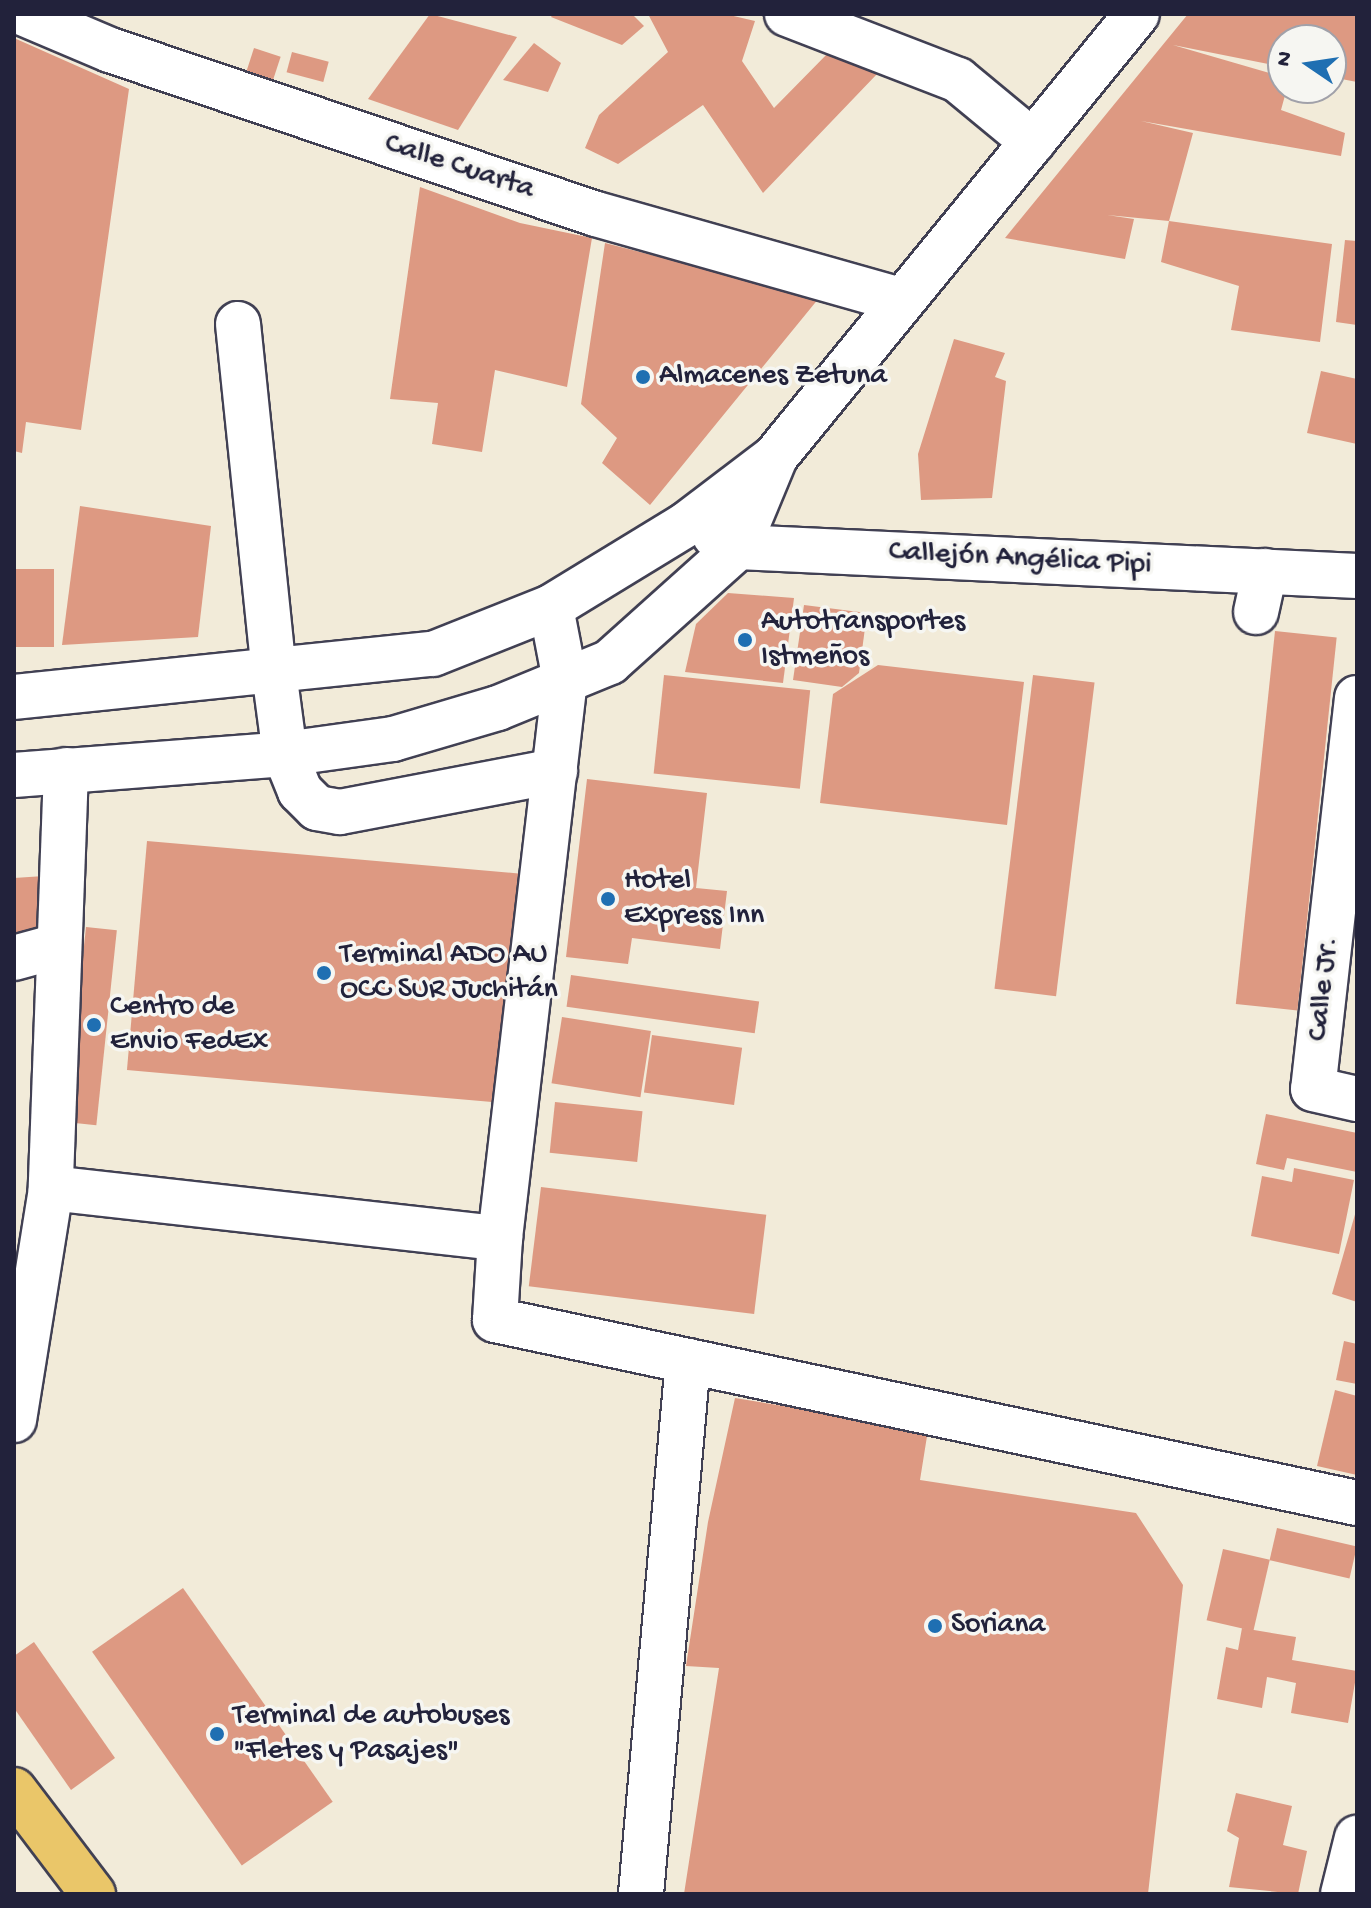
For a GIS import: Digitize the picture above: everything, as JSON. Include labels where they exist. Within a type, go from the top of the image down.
[{"type":"main road","points":[[14,1790],[93,1894]]},
{"type":"street","name":"Calle Cuarta","points":[[25,14],[125,55],[582,209],[900,300]]},
{"type":"street","points":[[787,14],[958,80],[1033,142]]},
{"type":"street","points":[[14,697],[433,654],[551,607],[687,524],[775,457],[900,300],[1137,14]]},
{"type":"street","points":[[238,324],[274,672],[285,754],[300,791],[317,808],[340,812],[555,771]]},
{"type":"street","points":[[14,775],[285,754],[393,739],[498,708],[610,662],[738,547],[775,457]]},
{"type":"street","name":"Callejón Angélica Pipi","points":[[687,524],[738,547],[1261,591],[1357,576]]},
{"type":"street","points":[[551,607],[565,680],[500,1238],[495,1320],[1357,1503]]},
{"type":"street","name":"Calle Jr.","points":[[1357,698],[1313,1089],[1357,1099]]},
{"type":"street","points":[[14,1420],[51,1188],[66,770]]},
{"type":"street","points":[[14,958],[58,946]]},
{"type":"street","points":[[51,1188],[500,1238]]},
{"type":"street","points":[[641,1894],[688,1361]]},
{"type":"street","points":[[1343,1894],[1357,1838]]},
{"type":"building","points":[[430,14],[517,37],[458,130],[368,99]]},
{"type":"building","points":[[553,14],[632,14],[644,26],[622,45],[551,17]]},
{"type":"building","points":[[648,14],[725,14],[755,21],[742,61],[774,108],[832,49],[877,74],[763,193],[703,105],[618,164],[585,148],[599,115],[668,52]]},
{"type":"building","points":[[1188,14],[1357,14],[1357,82],[1347,80],[1347,24],[1267,24],[1267,64],[1173,45],[1267,72],[1267,104],[1283,104],[1281,110],[1345,133],[1341,156],[1141,121],[1193,133],[1169,221],[1107,215],[1134,219],[1125,259],[1005,238]]},
{"type":"building","points":[[14,38],[129,89],[81,430],[26,422],[22,453],[14,451]]},
{"type":"building","points":[[534,43],[561,63],[548,92],[503,80]]},
{"type":"building","points":[[254,48],[281,57],[272,83],[245,75]]},
{"type":"building","points":[[292,52],[329,62],[323,82],[287,72]]},
{"type":"building","points":[[420,187],[520,223],[592,238],[567,387],[495,370],[482,452],[432,444],[438,403],[390,399]]},
{"type":"building","points":[[1169,221],[1332,244],[1320,342],[1231,330],[1239,286],[1161,262]]},
{"type":"building","points":[[1345,240],[1357,241],[1357,325],[1336,322]]},
{"type":"building","points":[[605,243],[819,298],[650,505],[602,463],[617,438],[581,404]]},
{"type":"building","points":[[954,339],[1005,353],[995,377],[1006,381],[992,498],[921,500],[918,454]]},
{"type":"building","points":[[1321,371],[1357,379],[1357,444],[1307,433]]},
{"type":"building","points":[[80,506],[211,526],[198,637],[62,645]]},
{"type":"building","points":[[14,569],[54,569],[54,647],[14,647]]},
{"type":"building","points":[[728,593],[794,598],[783,683],[685,672],[696,624]]},
{"type":"building","points":[[804,605],[867,613],[859,673],[842,687],[793,680]]},
{"type":"building","points":[[1275,631],[1337,637],[1297,1010],[1236,1004]]},
{"type":"building","points":[[878,665],[1024,682],[1007,825],[820,803],[833,694]]},
{"type":"building","points":[[664,675],[810,690],[800,789],[654,773]]},
{"type":"building","points":[[1033,675],[1095,683],[1056,996],[994,989]]},
{"type":"building","name":"Hotel Express Inn","points":[[587,779],[707,793],[696,888],[727,891],[720,949],[632,938],[628,964],[566,957]]},
{"type":"building","name":"Terminal ADO AU OCC SUR Juchitán","points":[[147,841],[524,874],[504,1103],[127,1070]]},
{"type":"building","points":[[44,876],[37,953],[14,953],[14,878]]},
{"type":"building","points":[[86,927],[117,930],[96,1125],[66,1122]]},
{"type":"building","points":[[571,975],[759,1001],[755,1033],[567,1007]]},
{"type":"building","points":[[562,1017],[651,1031],[640,1097],[552,1083]]},
{"type":"building","points":[[652,1035],[742,1048],[734,1105],[644,1092]]},
{"type":"building","points":[[555,1102],[643,1111],[637,1162],[550,1153]]},
{"type":"building","points":[[1266,1114],[1357,1133],[1357,1172],[1287,1158],[1284,1170],[1256,1164]]},
{"type":"building","points":[[1294,1168],[1354,1180],[1339,1254],[1251,1236],[1262,1176],[1292,1182]]},
{"type":"building","points":[[541,1187],[766,1215],[754,1314],[529,1286]]},
{"type":"building","points":[[1357,1211],[1357,1302],[1332,1294]]},
{"type":"building","points":[[1344,1341],[1357,1344],[1357,1384],[1336,1380]]},
{"type":"building","points":[[1335,1390],[1357,1396],[1357,1475],[1317,1466]]},
{"type":"building","name":"Soriana","points":[[735,1398],[928,1430],[920,1480],[1136,1513],[1183,1585],[1148,1894],[684,1894],[719,1668],[686,1666],[708,1522]]},
{"type":"building","points":[[1277,1528],[1357,1546],[1349,1579],[1270,1560]]},
{"type":"building","points":[[1223,1549],[1270,1560],[1253,1631],[1207,1620]]},
{"type":"building","points":[[183,1588],[333,1802],[242,1865],[92,1652]]},
{"type":"building","points":[[1242,1628],[1296,1637],[1292,1660],[1357,1671],[1348,1723],[1291,1713],[1296,1683],[1267,1677],[1262,1708],[1217,1699],[1226,1647],[1238,1650]]},
{"type":"building","points":[[34,1642],[115,1758],[71,1790],[14,1708],[14,1656]]},
{"type":"building","points":[[1236,1793],[1292,1806],[1283,1845],[1307,1851],[1298,1894],[1229,1887],[1239,1838],[1227,1831]]},
{"type":"place","name":"Almacenes Zetuna","points":[[643,377]]},
{"type":"place","name":"Autotransportes Istmeños","points":[[745,640]]},
{"type":"place","name":"Hotel Express Inn","points":[[608,899]]},
{"type":"place","name":"Terminal ADO AU OCC SUR Juchitán","points":[[324,973]]},
{"type":"place","name":"Centro de Envio FedEx","points":[[94,1025]]},
{"type":"place","name":"Soriana","points":[[935,1626]]},
{"type":"place","name":"Terminal de autobuses \"Fletes y Pasajes\"","points":[[217,1734]]}]
